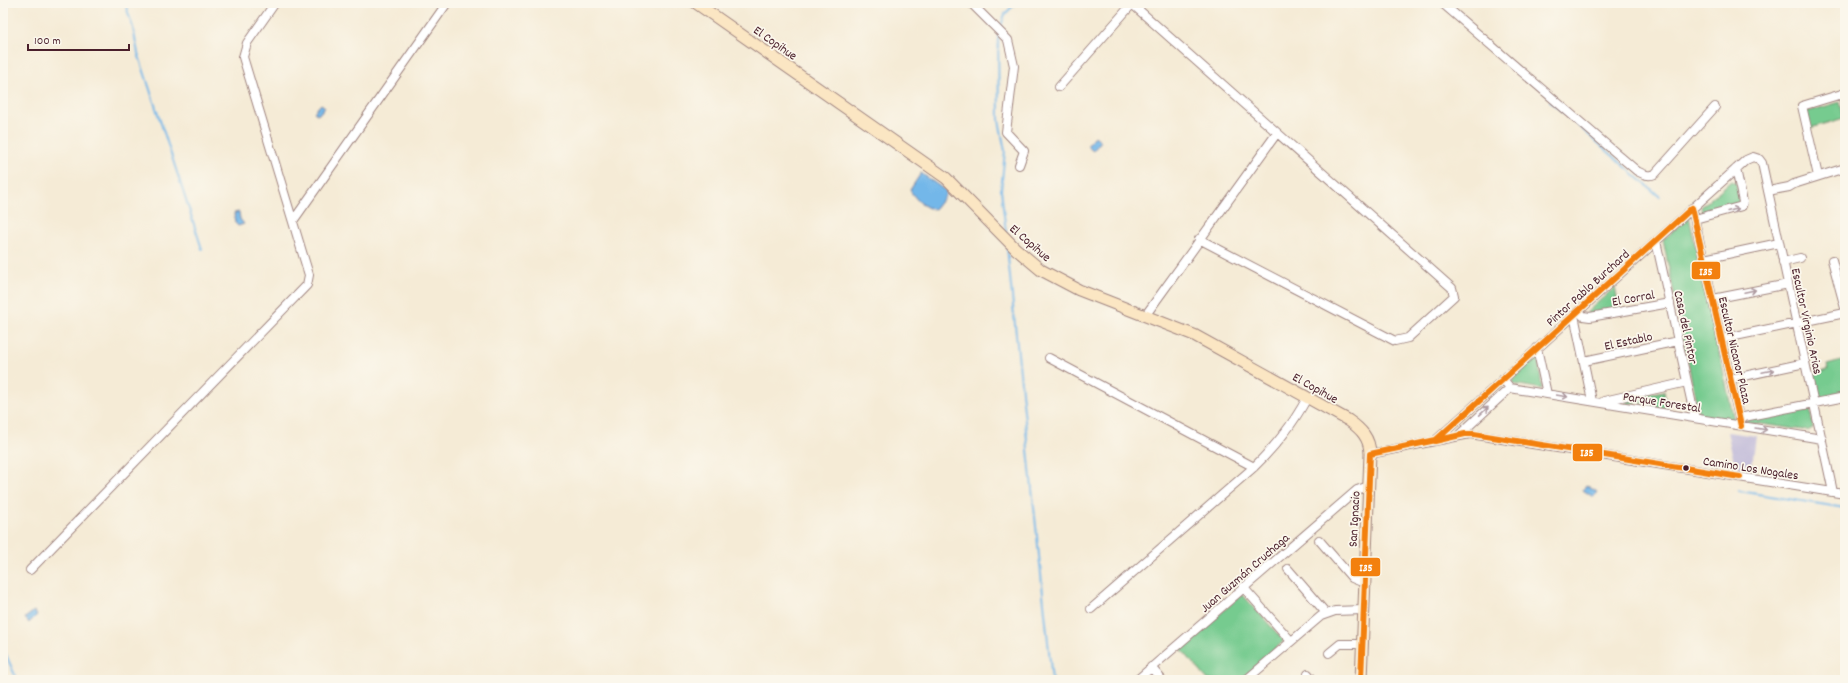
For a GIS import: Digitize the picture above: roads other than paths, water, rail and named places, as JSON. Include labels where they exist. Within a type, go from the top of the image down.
[{"type":"main road","name":"El Copihue","points":[[696,3],[946,178],[1016,249],[1041,270],[1079,290],[1204,341],[1348,420],[1359,428],[1368,440],[1370,454]]},
{"type":"main road","name":"San Ignacio","points":[[1361,680],[1370,454]]},
{"type":"street","points":[[30,570],[304,290],[307,285],[309,275],[243,57],[247,43],[275,3]]},
{"type":"street","points":[[293,221],[447,3]]},
{"type":"street","points":[[971,3],[1008,40],[1014,66],[1006,132],[1024,151],[1019,165]]},
{"type":"street","points":[[1442,3],[1637,171],[1644,175],[1650,176],[1655,174],[1715,106]]},
{"type":"street","points":[[1059,87],[1132,4],[1452,288],[1455,293],[1453,298],[1408,338],[1402,340],[1392,340],[1200,239]]},
{"type":"street","points":[[1818,176],[1802,106],[1843,93],[1845,106]]},
{"type":"street","points":[[1145,316],[1277,133]]},
{"type":"street","name":"Pintor Pablo Burchard","points":[[1436,440],[1748,158],[1757,158]]},
{"type":"street","name":"Escultor Virginio Arias","points":[[1757,158],[1761,162],[1768,191],[1833,492]]},
{"type":"street","points":[[1768,191],[1789,187],[1794,184],[1845,168]]},
{"type":"street","points":[[1695,219],[1742,206],[1743,202],[1736,169]]},
{"type":"street","name":"Escultor Nicanor Plaza","points":[[1692,208],[1740,422]]},
{"type":"street","name":"Casa del Pintor","points":[[1656,241],[1694,418]]},
{"type":"street","points":[[1704,259],[1779,243]]},
{"type":"street","points":[[1783,262],[1800,258]]},
{"type":"street","points":[[1832,260],[1845,308]]},
{"type":"street","points":[[1713,299],[1788,284]]},
{"type":"street","name":"El Corral","points":[[1576,313],[1590,317],[1670,303]]},
{"type":"street","points":[[1576,313],[1584,361],[1596,402],[1687,382]]},
{"type":"street","points":[[1722,339],[1845,313]]},
{"type":"street","name":"El Establo","points":[[1584,361],[1678,341]]},
{"type":"street","points":[[1537,348],[1547,394]]},
{"type":"street","points":[[1049,358],[1254,467]]},
{"type":"street","points":[[1730,379],[1805,363]]},
{"type":"street","points":[[1459,435],[1510,388],[1502,380]]},
{"type":"street","name":"Parque Forestal","points":[[1510,388],[1694,418],[1740,422],[1822,439]]},
{"type":"street","points":[[1740,422],[1814,403],[1845,397]]},
{"type":"street","points":[[1091,609],[1254,467],[1274,447],[1291,426],[1307,398]]},
{"type":"street","name":"Camino Los Nogales","points":[[1370,454],[1459,435],[1474,434],[1845,494]]},
{"type":"street","name":"Juan Guzmán Cruchaga","points":[[1137,680],[1357,490],[1369,486]]},
{"type":"street","points":[[1319,540],[1352,578],[1364,583]]},
{"type":"street","points":[[1288,569],[1326,614]]},
{"type":"street","points":[[1243,587],[1291,641]]},
{"type":"street","points":[[1249,679],[1316,620],[1326,614],[1342,610],[1363,610]]},
{"type":"street","points":[[1329,653],[1340,644],[1362,644]]},
{"type":"street","points":[[1151,668],[1162,680]]},
{"type":"water","points":[[321,104],[325,107],[318,115],[314,112]]},
{"type":"water","points":[[1095,136],[1101,141],[1093,151],[1087,146]]},
{"type":"water","points":[[921,173],[946,191],[946,195],[935,209],[928,208],[921,203],[910,190]]},
{"type":"water","points":[[239,212],[240,219],[244,224],[238,226],[235,223],[234,213]]},
{"type":"water","points":[[1586,485],[1597,492],[1593,497],[1583,490]]},
{"type":"water","points":[[34,611],[37,615],[29,623],[25,618]]},
{"type":"waterway","points":[[125,3],[133,28],[138,53],[202,249]]},
{"type":"waterway","points":[[1000,29],[1005,14],[1016,3]]},
{"type":"waterway","points":[[998,35],[999,120],[1005,151],[1001,190],[1006,232]]},
{"type":"waterway","points":[[1550,101],[1660,197]]},
{"type":"waterway","points":[[1007,248],[1052,680]]},
{"type":"waterway","points":[[1739,491],[1845,508]]},
{"type":"waterway","points":[[3,648],[17,680]]}]
